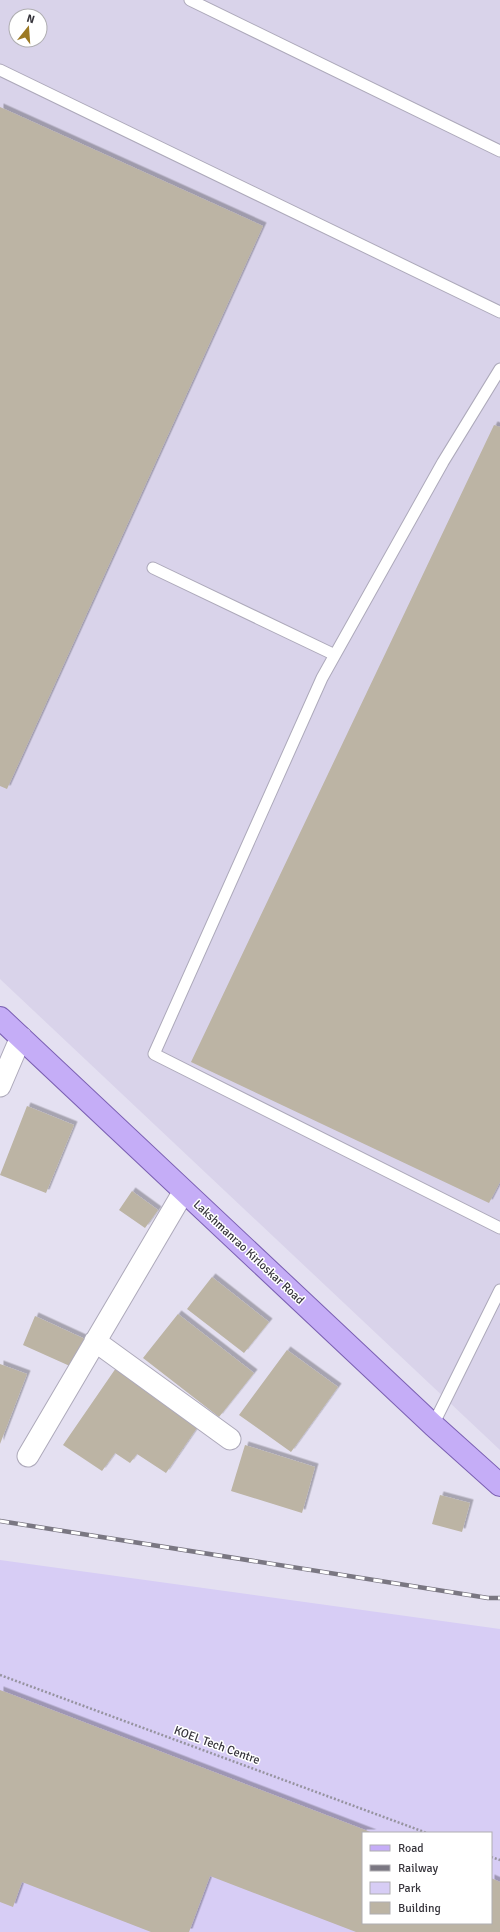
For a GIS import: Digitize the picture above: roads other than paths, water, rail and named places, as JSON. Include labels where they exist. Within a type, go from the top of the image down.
[{"type":"main road","name":"Lakshmanrao Kirloskar Road","points":[[0,1018],[500,1485]]},
{"type":"street","points":[[0,1086],[21,1037]]},
{"type":"street","points":[[28,1456],[184,1191]]},
{"type":"street","points":[[95,1341],[230,1439]]},
{"type":"lane","points":[[190,0],[500,151]]},
{"type":"lane","points":[[0,70],[500,312]]},
{"type":"lane","points":[[500,369],[443,462],[319,685],[154,1054],[500,1228]]},
{"type":"lane","points":[[153,568],[335,655]]},
{"type":"lane","points":[[433,1424],[500,1290]]},
{"type":"railway","points":[[0,1521],[488,1598],[500,1598]]}]
